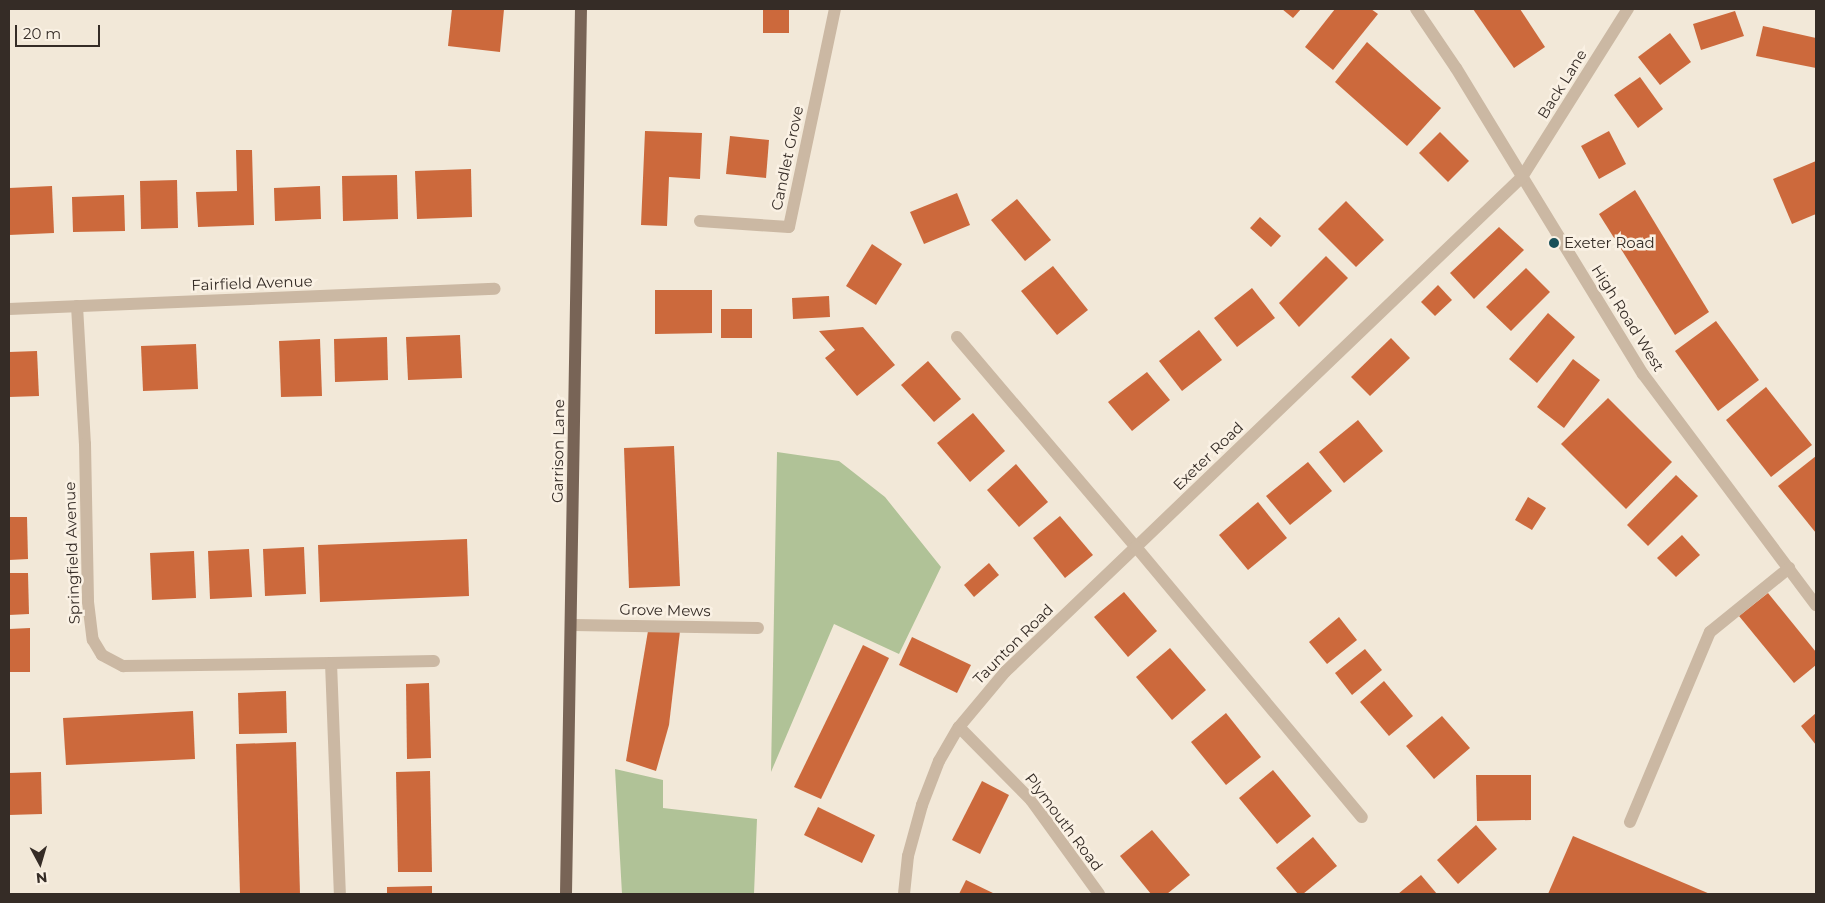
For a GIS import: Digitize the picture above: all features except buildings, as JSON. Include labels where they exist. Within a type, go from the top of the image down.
[{"type":"main road","name":"Garrison Lane","points":[[566,894],[573,625],[581,9]]},
{"type":"street","name":"Candlet Grove","points":[[700,221],[789,227],[835,9]]},
{"type":"street","name":"High Road West","points":[[1416,9],[1643,374],[1816,606]]},
{"type":"street","name":"Back Lane","points":[[1522,177],[1628,9]]},
{"type":"street","name":"Exeter Road","points":[[1136,547],[1522,177]]},
{"type":"street","name":"Fairfield Avenue","points":[[9,308],[496,289]]},
{"type":"street","name":"Springfield Avenue","points":[[77,306],[85,444],[88,602],[93,640],[102,655],[123,666],[138,667],[434,661]]},
{"type":"street","points":[[957,338],[1136,547],[1362,818]]},
{"type":"street","name":"Taunton Road","points":[[904,894],[908,856],[922,805],[939,761],[959,727],[1005,672],[1136,547]]},
{"type":"street","points":[[1630,822],[1710,632],[1789,568]]},
{"type":"street","name":"Grove Mews","points":[[573,625],[758,628]]},
{"type":"street","points":[[331,663],[340,894]]},
{"type":"street","name":"Plymouth Road","points":[[959,727],[1031,800],[1099,894]]},
{"type":"green space","points":[[777,452],[839,461],[885,497],[941,567],[899,654],[834,624],[771,772]]},
{"type":"green space","points":[[615,769],[663,780],[663,808],[757,819],[754,894],[622,894]]},
{"type":"place","name":"Exeter Road","points":[[1554,243]]}]
